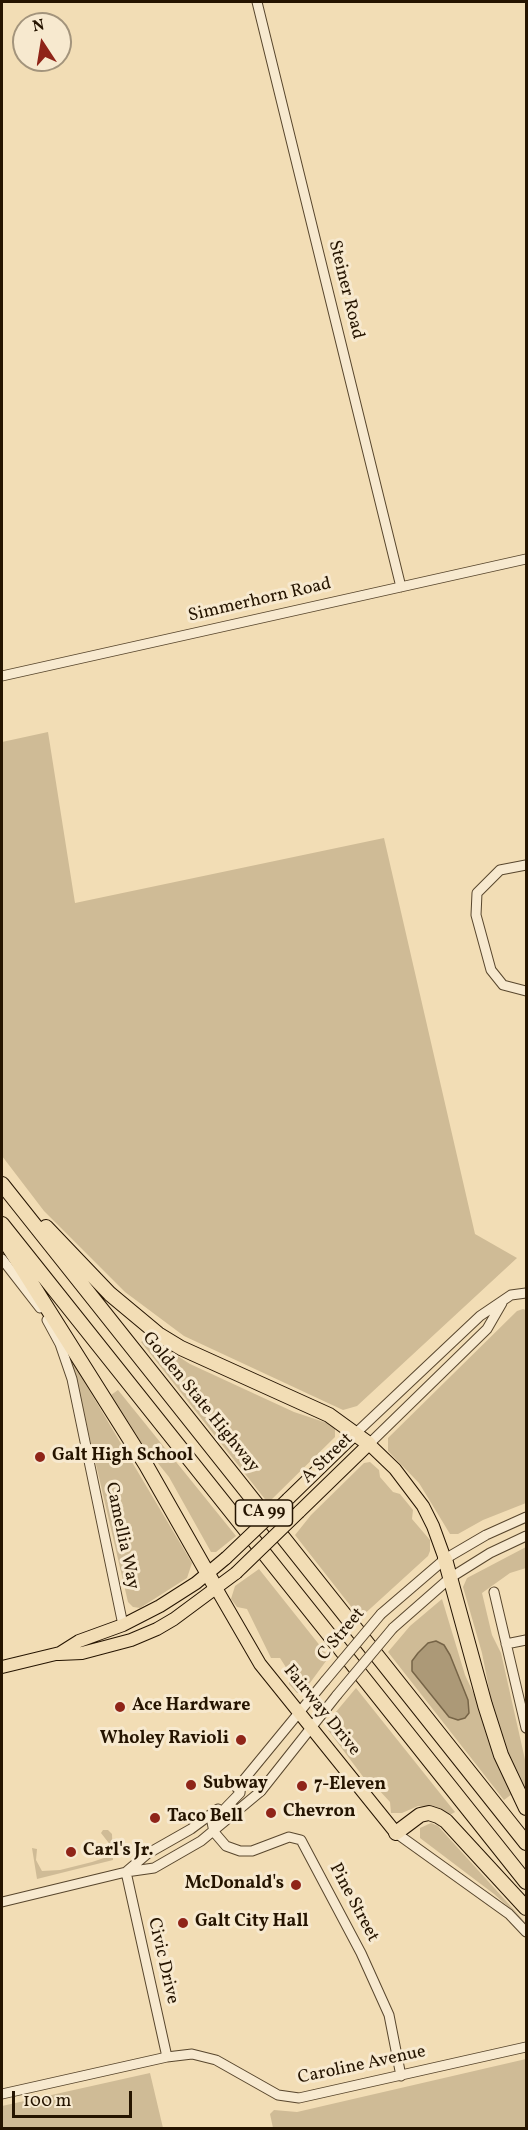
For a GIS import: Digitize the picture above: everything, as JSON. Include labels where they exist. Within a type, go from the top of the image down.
[{"type":"highway","points":[[2,1179],[88,1272],[158,1334],[181,1348],[329,1415],[357,1433],[369,1444]]},
{"type":"highway","name":"Golden State Highway","points":[[2,1184],[526,1843]]},
{"type":"highway","name":"CA 99","points":[[2,1224],[526,1882]]},
{"type":"highway","points":[[2,1236],[146,1465],[216,1588]]},
{"type":"highway","points":[[445,1559],[501,1755],[526,1808]]},
{"type":"highway","points":[[396,1833],[420,1815],[429,1813],[438,1816],[526,1908]]},
{"type":"main road","name":"A Street","points":[[59,1654],[78,1641],[123,1625],[160,1606],[208,1573],[357,1433]]},
{"type":"main road","name":"A Street","points":[[2,1667],[59,1654],[82,1653],[131,1640],[174,1619],[236,1573],[369,1444]]},
{"type":"main road","points":[[369,1444],[395,1469],[423,1506],[445,1559]]},
{"type":"main road","name":"Fairway Drive","points":[[216,1588],[260,1664],[396,1833]]},
{"type":"street","name":"Steiner Road","points":[[257,2],[402,587]]},
{"type":"street","name":"Simmerhorn Road","points":[[2,676],[526,559]]},
{"type":"street","points":[[526,865],[500,870],[477,892],[476,915],[491,970],[503,985],[526,991]]},
{"type":"street","name":"Camellia Way","points":[[2,1259],[40,1308],[66,1360],[123,1625]]},
{"type":"street","name":"A Street","points":[[357,1433],[480,1316],[503,1301],[523,1292]]},
{"type":"street","name":"A Street","points":[[369,1444],[487,1329],[503,1301]]},
{"type":"street","name":"C Street","points":[[126,1872],[147,1854],[191,1829],[216,1811],[381,1614],[445,1559],[526,1517]]},
{"type":"street","name":"C Street","points":[[2,1902],[126,1872],[154,1868],[214,1832],[261,1791],[393,1628],[450,1578],[490,1553],[526,1536]]},
{"type":"street","points":[[494,1592],[526,1728]]},
{"type":"street","points":[[506,1644],[526,1640]]},
{"type":"street","points":[[214,1832],[212,1822],[240,1793],[241,1783]]},
{"type":"street","name":"Pine Street","points":[[214,1832],[226,1846],[240,1851],[252,1851],[289,1838],[301,1840],[361,1953],[389,2015],[401,2076]]},
{"type":"street","name":"Fairway Drive","points":[[396,1833],[509,1914],[526,1932]]},
{"type":"street","name":"Civic Drive","points":[[126,1872],[167,2057]]},
{"type":"street","name":"Caroline Avenue","points":[[2,2094],[167,2057],[204,2056],[225,2064],[270,2092],[289,2098],[306,2097],[526,2047]]},
{"type":"shaded area","points":[[48,732],[75,903],[384,838],[475,1234],[517,1258],[357,1406],[343,1410],[184,1336],[125,1292],[44,1211],[2,1156],[2,742]]},
{"type":"shaded area","points":[[526,1310],[526,1503],[483,1520],[458,1534],[450,1534],[419,1483],[388,1451],[388,1438],[517,1311]]},
{"type":"shaded area","points":[[148,1337],[190,1364],[294,1412],[330,1424],[335,1429],[335,1437],[268,1503],[141,1342]]},
{"type":"shaded area","points":[[63,1346],[192,1563],[187,1578],[140,1608],[133,1607],[128,1602],[81,1400]]},
{"type":"shaded area","points":[[118,1390],[236,1536],[216,1552],[211,1552],[169,1477],[141,1442],[111,1395]]},
{"type":"shaded area","points":[[370,1462],[379,1470],[380,1477],[393,1492],[400,1494],[413,1510],[412,1519],[430,1540],[430,1551],[428,1556],[360,1618],[295,1535],[311,1515],[364,1463]]},
{"type":"shaded area","points":[[526,1547],[526,1568],[510,1573],[482,1593],[492,1635],[501,1653],[526,1764],[526,1795],[507,1753],[493,1709],[482,1653],[463,1587],[467,1578]]},
{"type":"shaded area","points":[[259,1569],[329,1657],[304,1691],[297,1693],[289,1684],[289,1672],[280,1658],[271,1658],[247,1609],[237,1607],[231,1599],[235,1586]]},
{"type":"shaded area","points":[[442,1599],[465,1675],[479,1705],[496,1761],[512,1794],[504,1800],[388,1652],[410,1626]]},
{"type":"shaded area","points":[[436,1641],[444,1645],[450,1655],[468,1700],[469,1713],[465,1718],[458,1720],[449,1717],[412,1671],[412,1661],[418,1653],[428,1643]]},
{"type":"shaded area","points":[[356,1688],[455,1812],[448,1816],[429,1807],[418,1806],[402,1813],[391,1813],[390,1802],[378,1789],[370,1786],[328,1730],[330,1719]]},
{"type":"shaded area","points":[[431,1823],[438,1826],[526,1923],[494,1894],[420,1838],[420,1828]]},
{"type":"shaded area","points":[[103,1830],[108,1830],[112,1834],[113,1860],[37,1879],[32,1848],[37,1849],[36,1860],[42,1871],[60,1870],[92,1862],[104,1858],[109,1851],[108,1842],[101,1833]]},
{"type":"shaded area","points":[[526,2059],[526,2128],[273,2128],[270,2114],[274,2110],[297,2112]]},
{"type":"shaded area","points":[[150,2073],[163,2128],[2,2128],[2,2106]]},
{"type":"place","name":"Galt High School","points":[[40,1457]]},
{"type":"place","name":"Ace Hardware","points":[[120,1707]]},
{"type":"place","name":"Wholey Ravioli","points":[[241,1740]]},
{"type":"place","name":"Subway","points":[[191,1785]]},
{"type":"place","name":"7-Eleven","points":[[302,1786]]},
{"type":"place","name":"Chevron","points":[[271,1813]]},
{"type":"place","name":"Taco Bell","points":[[155,1818]]},
{"type":"place","name":"Carl's Jr.","points":[[71,1852]]},
{"type":"place","name":"McDonald's","points":[[296,1885]]},
{"type":"place","name":"Galt City Hall","points":[[183,1923]]}]
